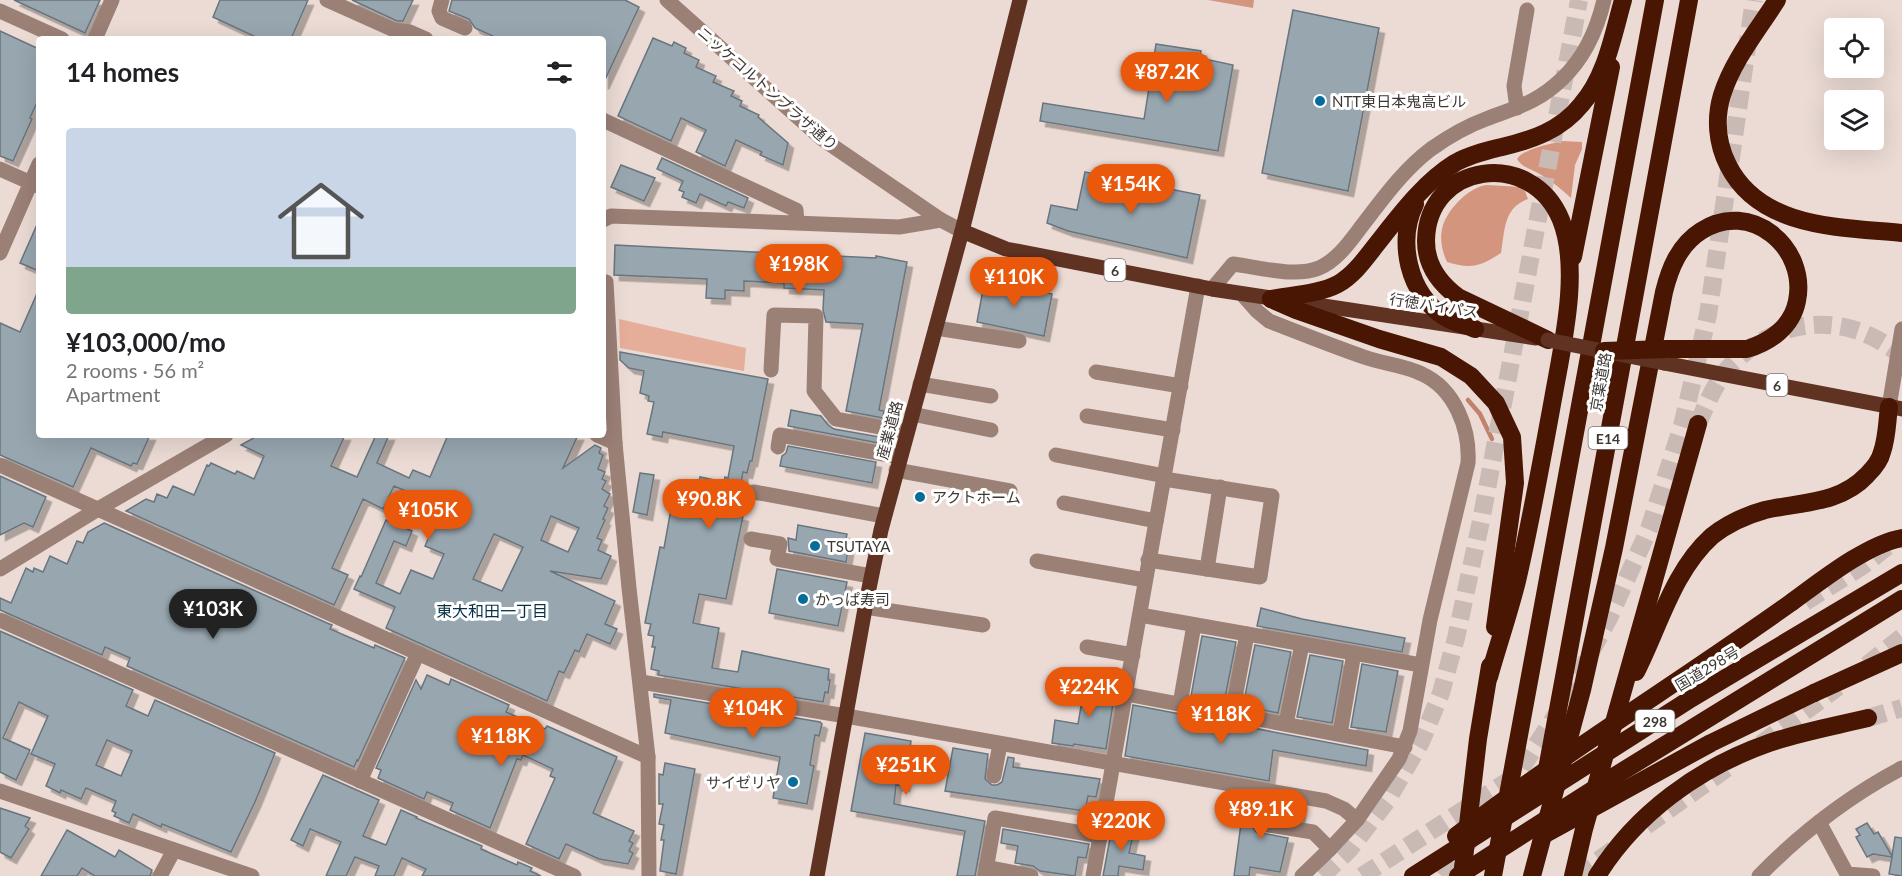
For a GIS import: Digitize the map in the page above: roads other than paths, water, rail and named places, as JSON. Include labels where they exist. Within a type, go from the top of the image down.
[{"type":"highway","points":[[1271,299],[1327,288],[1348,277],[1437,176],[1458,161],[1538,137],[1553,129],[1581,106],[1603,66],[1623,0]]},
{"type":"highway","points":[[1569,275],[1623,0]]},
{"type":"highway","name":"京葉道路","points":[[1493,876],[1655,0]]},
{"type":"highway","name":"京葉道路","points":[[1527,876],[1689,0]]},
{"type":"highway","points":[[1777,0],[1740,58],[1722,95],[1718,125],[1720,142],[1732,172],[1757,200],[1795,219],[1902,233]]},
{"type":"highway","points":[[1489,677],[1517,582],[1540,472],[1567,316],[1569,253],[1560,218],[1544,193],[1524,178],[1498,173],[1469,176],[1447,191],[1432,210],[1426,233],[1430,263],[1439,279],[1458,297],[1548,340]]},
{"type":"highway","points":[[1421,192],[1407,227],[1408,254],[1412,275],[1422,293],[1445,317],[1475,329]]},
{"type":"highway","points":[[1532,876],[1582,690],[1614,548],[1664,292],[1671,268],[1676,258],[1700,231],[1720,223],[1731,222],[1750,224],[1767,230],[1782,243],[1795,262],[1799,284],[1796,308],[1781,330],[1765,342],[1747,350],[1665,356],[1604,351]]},
{"type":"highway","points":[[1271,299],[1379,339],[1441,357],[1471,376],[1496,403],[1512,438],[1515,483],[1513,511],[1500,580],[1462,876]]},
{"type":"highway","points":[[1619,706],[1646,653],[1670,596],[1701,548],[1726,526],[1745,517],[1764,511],[1824,500],[1851,489],[1873,469],[1882,454],[1896,408]]},
{"type":"highway","points":[[1573,876],[1584,829],[1698,424]]},
{"type":"highway","name":"298","points":[[1405,876],[1496,805],[1693,672],[1847,564],[1882,545],[1902,538]]},
{"type":"highway","name":"国道298号","points":[[1413,876],[1692,698],[1902,573]]},
{"type":"highway","name":"298","points":[[1458,876],[1702,721],[1902,599]]},
{"type":"highway","points":[[1479,876],[1546,833],[1711,743],[1902,652]]},
{"type":"highway","points":[[1597,876],[1607,860],[1643,819],[1672,795],[1713,768],[1769,743],[1868,718]]},
{"type":"main road","name":"産業道路","points":[[817,876],[865,607],[884,516],[962,231],[1020,0]]},
{"type":"main road","name":"行徳バイパス","points":[[962,231],[1006,249],[1242,294],[1548,340],[1604,351]]},
{"type":"main road","name":"6","points":[[1665,356],[1896,408]]},
{"type":"street","points":[[96,36],[112,0]]},
{"type":"street","points":[[327,0],[394,30],[419,36]]},
{"type":"street","points":[[442,0],[440,11],[442,18],[465,28]]},
{"type":"street","name":"ニッケコルトンプラザ通り","points":[[667,0],[821,138],[941,220],[962,231]]},
{"type":"street","points":[[1093,876],[1181,386],[1205,287],[1233,264],[1302,272],[1317,269],[1331,262],[1396,183],[1429,150],[1467,128],[1530,103],[1546,93],[1573,68],[1590,44],[1604,0]]},
{"type":"street","points":[[1517,108],[1514,86],[1527,10]]},
{"type":"street","points":[[0,11],[55,36]]},
{"type":"street","points":[[606,121],[796,210],[797,222]]},
{"type":"street","points":[[0,169],[35,184],[0,253]]},
{"type":"street","points":[[606,218],[611,216],[899,227],[941,220]]},
{"type":"street","points":[[606,282],[615,443],[648,757],[649,876]]},
{"type":"street","points":[[1242,294],[1269,321],[1365,358],[1421,373],[1432,380],[1448,395],[1463,420],[1468,440],[1468,463],[1430,620],[1410,731],[1405,747],[1357,820],[1302,876]]},
{"type":"street","points":[[771,370],[774,315],[816,316],[814,391],[836,419],[906,432]]},
{"type":"street","points":[[936,328],[1019,341]]},
{"type":"street","points":[[1896,408],[1902,329]]},
{"type":"street","points":[[1096,372],[1181,386]]},
{"type":"street","points":[[920,384],[992,396]]},
{"type":"street","points":[[912,414],[991,430]]},
{"type":"street","points":[[1087,415],[1173,430]]},
{"type":"street","points":[[778,447],[780,435],[1010,491]]},
{"type":"street","points":[[0,569],[221,438]]},
{"type":"street","points":[[604,438],[615,443]]},
{"type":"street","points":[[1056,455],[1165,478],[1272,496],[1260,577],[1148,560]]},
{"type":"street","points":[[0,465],[648,757]]},
{"type":"street","points":[[1207,569],[1220,487]]},
{"type":"street","points":[[754,492],[884,516]]},
{"type":"street","points":[[1064,502],[1156,521]]},
{"type":"street","points":[[751,539],[780,543],[777,559],[871,576]]},
{"type":"street","points":[[1037,561],[1145,580]]},
{"type":"street","points":[[865,607],[982,626]]},
{"type":"street","points":[[1140,615],[1421,665]]},
{"type":"street","points":[[0,620],[574,876]]},
{"type":"street","points":[[1180,704],[1194,625]]},
{"type":"street","points":[[1232,714],[1247,634]]},
{"type":"street","points":[[1286,724],[1302,644]]},
{"type":"street","points":[[1087,647],[1133,655]]},
{"type":"street","points":[[360,781],[418,653]]},
{"type":"street","points":[[1340,734],[1354,653]]},
{"type":"street","points":[[640,682],[1326,801],[1344,809],[1357,820]]},
{"type":"street","points":[[1126,694],[1405,747]]},
{"type":"street","points":[[994,776],[1000,744]]},
{"type":"street","points":[[1759,876],[1819,822],[1872,784],[1902,768]]},
{"type":"street","points":[[0,791],[252,876]]},
{"type":"street","points":[[1031,876],[986,872],[995,818],[1100,836]]},
{"type":"street","points":[[1819,822],[1847,874],[1873,876]]},
{"type":"street","points":[[1262,824],[1313,832],[1330,849]]},
{"type":"street","points":[[160,876],[174,850]]},
{"type":"waterway","points":[[1468,400],[1480,414],[1492,439]]},
{"type":"tunnel","points":[[1322,876],[1349,850],[1387,801],[1421,742],[1441,693],[1456,638],[1481,521],[1579,0]]},
{"type":"tunnel","points":[[1507,790],[1565,701],[1609,618],[1649,529],[1682,426],[1708,315],[1754,0]]},
{"type":"tunnel","points":[[1698,424],[1708,400],[1726,370],[1752,347],[1772,335],[1794,328],[1816,325],[1838,326],[1860,332],[1902,356]]},
{"type":"tunnel","points":[[1805,602],[1864,565],[1889,545]]},
{"type":"tunnel","points":[[1867,665],[1902,637]]},
{"type":"tunnel","points":[[1761,744],[1838,687]]},
{"type":"tunnel","points":[[1868,718],[1902,708]]},
{"type":"tunnel","points":[[1646,826],[1727,768]]},
{"type":"tunnel","points":[[1362,876],[1514,777]]},
{"type":"tunnel","points":[[1442,876],[1470,841]]},
{"type":"tunnel","points":[[1577,876],[1614,849]]},
{"type":"place","name":"NTT東日本鬼高ビル","points":[[1320,101]]},
{"type":"place","name":"アクトホーム","points":[[920,497]]},
{"type":"place","name":"TSUTAYA","points":[[815,546]]},
{"type":"place","name":"かっぱ寿司","points":[[803,599]]},
{"type":"place","name":"サイゼリヤ","points":[[793,782]]},
{"type":"district","name":"東大和田一丁目","points":[[492,610]]}]
